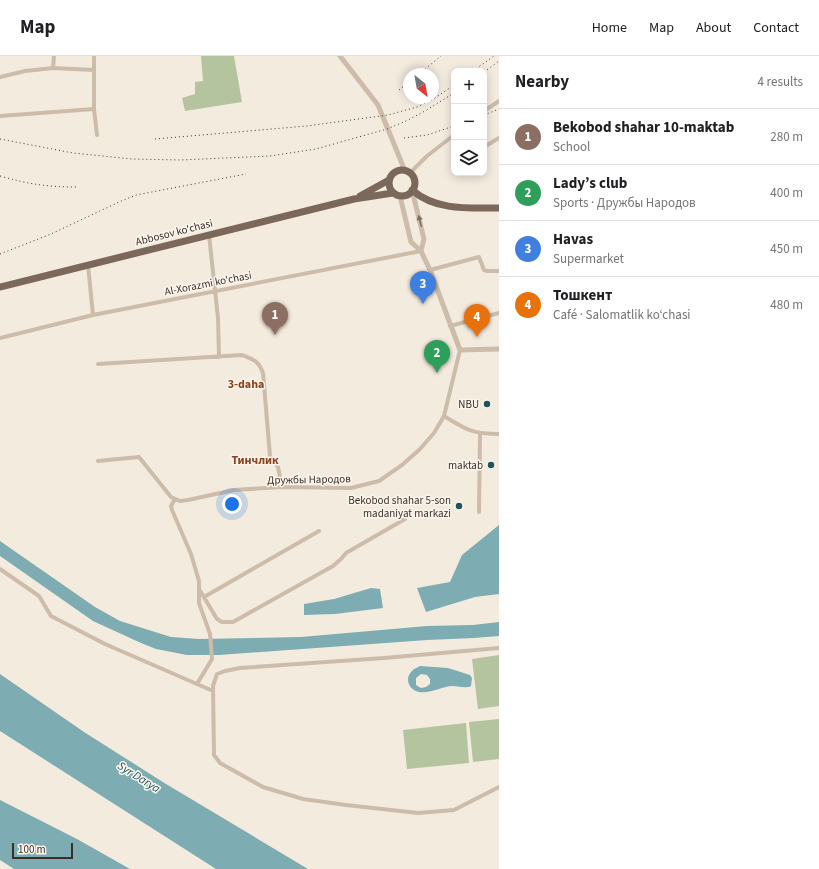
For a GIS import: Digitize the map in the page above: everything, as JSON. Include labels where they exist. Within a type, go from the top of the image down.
[{"type":"main road","points":[[406,172],[414,179],[415,183],[412,190],[407,195],[397,194],[389,187],[389,180],[394,173],[406,172]]},
{"type":"main road","name":"Abbosov ko'chasi","points":[[354,199],[389,180]]},
{"type":"main road","points":[[412,190],[420,197],[449,207],[499,208]]},
{"type":"main road","name":"Abbosov ko'chasi","points":[[0,286],[354,199],[397,194]]},
{"type":"street","points":[[53,68],[54,56]]},
{"type":"street","points":[[94,56],[94,109],[97,135]]},
{"type":"street","points":[[340,56],[378,105],[406,172],[451,137]]},
{"type":"street","points":[[0,77],[26,71],[53,68],[94,70]]},
{"type":"street","points":[[487,109],[499,100]]},
{"type":"street","points":[[0,116],[94,109]]},
{"type":"street","points":[[487,145],[499,138]]},
{"type":"street","points":[[412,190],[424,239],[421,251]]},
{"type":"street","points":[[397,194],[411,242],[421,251],[430,270],[460,350],[499,349]]},
{"type":"street","points":[[209,235],[215,291],[219,357]]},
{"type":"street","name":"Al-Xorazmi ko'chasi","points":[[0,338],[93,315],[421,251]]},
{"type":"street","points":[[430,270],[479,257],[484,270],[487,272],[499,271]]},
{"type":"street","points":[[88,265],[93,315]]},
{"type":"street","points":[[450,326],[499,313]]},
{"type":"street","name":"Дружбы Народов","points":[[175,499],[188,500],[234,490],[350,488],[379,481],[402,465],[420,449],[434,433],[444,416],[460,350]]},
{"type":"street","points":[[98,364],[242,355],[255,360],[260,365],[263,373],[270,456],[278,467],[282,488]]},
{"type":"street","points":[[444,416],[466,430],[480,434],[499,434]]},
{"type":"street","points":[[479,512],[480,434]]},
{"type":"street","points":[[98,461],[139,457],[171,497],[175,499],[171,506],[172,510],[191,554],[199,580],[198,602],[210,634],[212,658],[197,684]]},
{"type":"street","points":[[199,589],[217,619],[222,622],[233,622],[333,566],[346,553],[405,519]]},
{"type":"street","points":[[204,597],[319,531]]},
{"type":"street","points":[[0,569],[39,596],[51,616],[105,644],[213,691]]},
{"type":"street","points":[[499,648],[240,668],[217,674],[213,686],[214,755],[220,763],[263,787],[303,799],[418,812],[454,810],[499,787]]},
{"type":"green space","points":[[201,56],[234,56],[242,102],[185,111],[182,98],[195,94],[195,82],[203,81]]},
{"type":"green space","points":[[499,655],[499,706],[478,709],[472,659]]},
{"type":"green space","points":[[499,719],[499,759],[473,762],[469,722]]},
{"type":"green space","points":[[466,723],[469,763],[407,769],[403,730]]},
{"type":"water","points":[[499,525],[499,594],[475,597],[426,612],[417,588],[450,582],[462,555]]},
{"type":"water","points":[[0,541],[95,607],[120,621],[171,637],[199,639],[301,637],[427,626],[473,625],[499,622],[499,636],[219,655],[187,655],[156,649],[93,621],[0,556]]},
{"type":"water","points":[[371,588],[380,589],[383,608],[335,614],[304,615],[304,604],[334,599]]},
{"type":"water","points":[[420,666],[448,668],[470,675],[472,678],[471,686],[449,686],[432,691],[416,691],[410,687],[408,677],[413,670]],"holes":[[[421,674],[427,675],[430,679],[430,684],[421,688],[416,685],[416,678]]]},
{"type":"water","name":"Syr Darya","points":[[0,674],[84,732],[166,784],[308,869],[216,869],[0,731]]},
{"type":"water","points":[[0,800],[77,839],[130,869],[14,869],[0,860]]},
{"type":"railway","points":[[426,68],[441,56]]},
{"type":"railway","points":[[477,68],[494,56]]},
{"type":"railway","points":[[487,70],[499,61]]},
{"type":"railway","points":[[399,90],[403,87]]},
{"type":"railway","points":[[155,139],[307,126],[388,115],[417,107],[432,100],[451,87]]},
{"type":"railway","points":[[0,139],[73,153],[132,159],[180,160],[270,156],[316,149],[387,129],[425,111],[451,95]]},
{"type":"railway","points":[[487,114],[499,109]]},
{"type":"railway","points":[[404,138],[427,135],[451,127]]},
{"type":"railway","points":[[0,254],[51,234],[136,195],[246,174]]},
{"type":"railway","points":[[0,176],[38,184],[76,187]]},
{"type":"place","name":"Havas","points":[[423,304]]},
{"type":"place","name":"Bekobod shahar 10-maktab","points":[[275,335]]},
{"type":"place","name":"Тошкент","points":[[477,337]]},
{"type":"place","name":"Lady’s club","points":[[437,373]]},
{"type":"place","name":"NBU","points":[[487,404]]},
{"type":"place","name":"maktab","points":[[491,465]]},
{"type":"place","name":"Bekobod shahar 5-son madaniyat markazi","points":[[459,506]]},
{"type":"district","name":"3-daha","points":[[246,384]]},
{"type":"district","name":"Тинчлик","points":[[255,460]]}]
